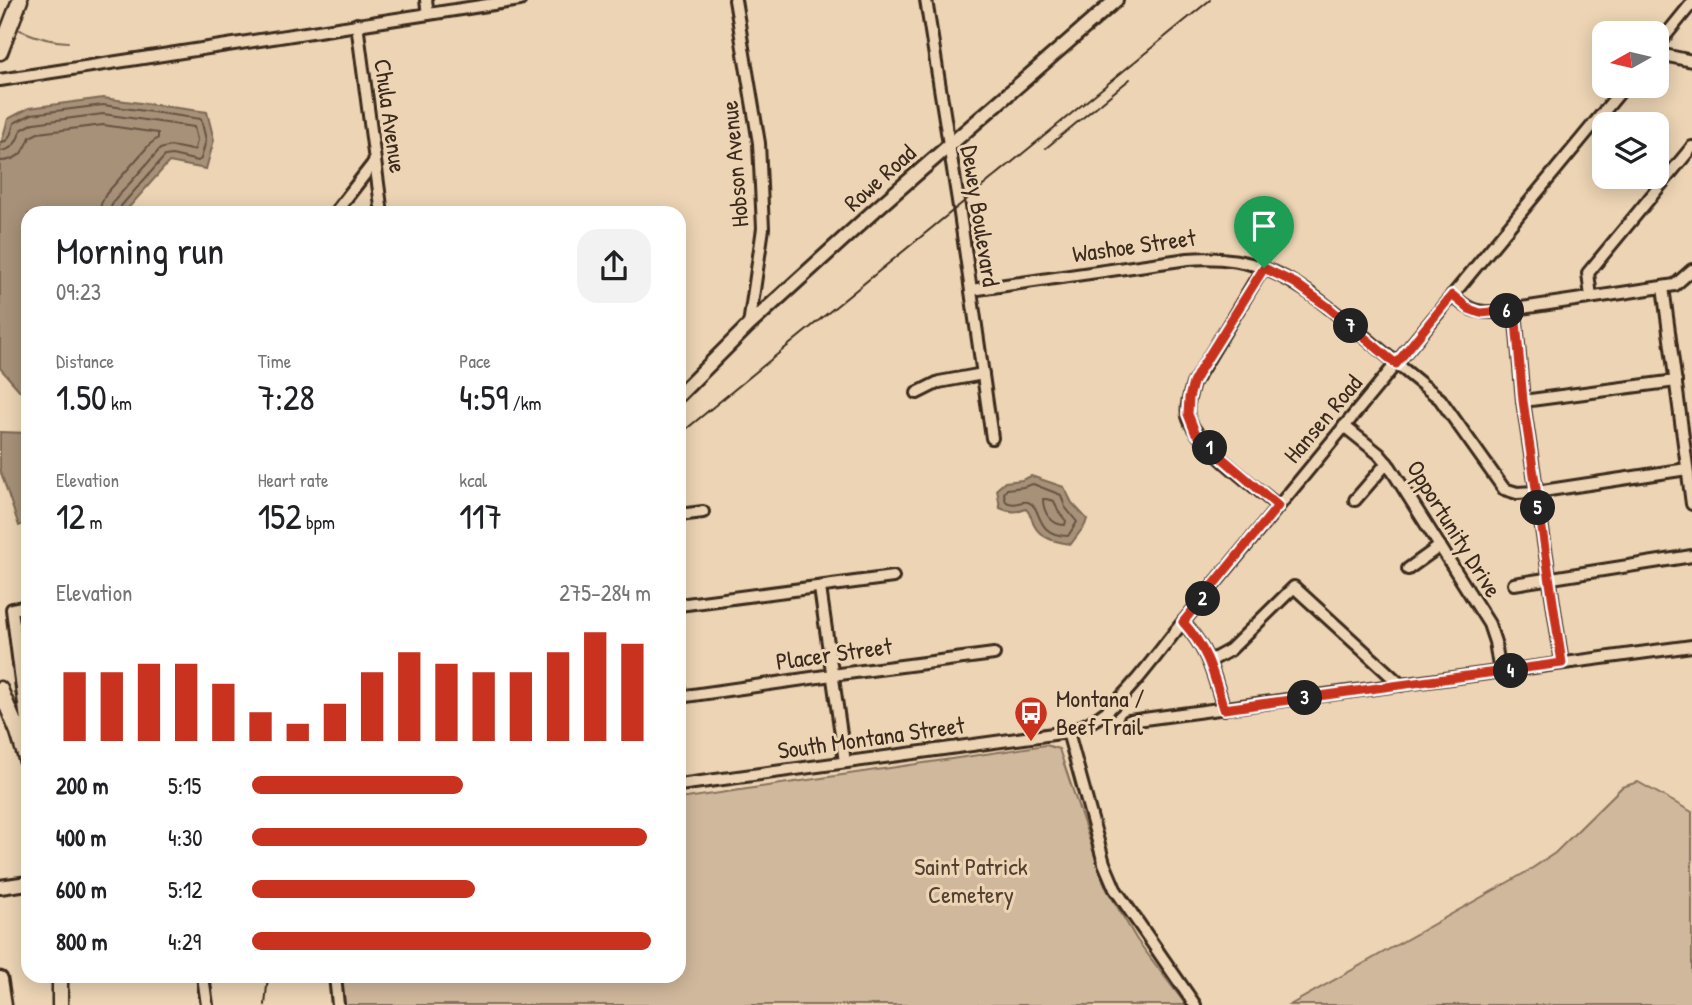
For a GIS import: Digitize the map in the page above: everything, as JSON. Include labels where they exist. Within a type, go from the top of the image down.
[{"type":"highway","points":[[0,52],[20,0]]},
{"type":"highway","points":[[0,689],[21,742]]},
{"type":"highway","points":[[0,979],[4,1005]]},
{"type":"highway","points":[[61,983],[63,1005]]},
{"type":"main road","name":"Rowe Road","points":[[686,388],[750,325],[948,145],[1116,0]]},
{"type":"main road","points":[[0,887],[21,884]]},
{"type":"street","points":[[426,0],[428,14]]},
{"type":"street","points":[[0,79],[520,0]]},
{"type":"street","name":"Hobson Avenue","points":[[735,0],[759,143],[763,228],[750,325]]},
{"type":"street","name":"Dewey Boulevard","points":[[926,0],[992,438]]},
{"type":"street","points":[[1670,30],[1692,3]]},
{"type":"street","name":"Chula Avenue","points":[[357,24],[381,206]]},
{"type":"street","points":[[1670,56],[1692,61]]},
{"type":"street","name":"Hansen Road","points":[[1068,732],[1105,712],[1123,695],[1615,98]]},
{"type":"street","points":[[1591,297],[1588,273],[1692,147]]},
{"type":"street","points":[[340,206],[375,161]]},
{"type":"street","name":"Washoe Street","points":[[971,290],[1188,259],[1215,257],[1241,262],[1264,268],[1295,283],[1440,400],[1504,489],[1517,493],[1536,492],[1687,469]]},
{"type":"street","points":[[1264,268],[1193,383],[1188,414],[1195,432],[1208,446],[1278,506]]},
{"type":"street","points":[[1452,295],[1469,309],[1480,313],[1515,310],[1675,285],[1692,270]]},
{"type":"street","points":[[1663,287],[1676,381],[1686,419],[1687,469],[1692,505]]},
{"type":"street","points":[[1515,310],[1523,401],[1562,663]]},
{"type":"street","points":[[917,394],[939,382],[983,374]]},
{"type":"street","points":[[1523,401],[1676,381]]},
{"type":"street","name":"Opportunity Drive","points":[[1344,426],[1387,463],[1440,546],[1489,624],[1500,672]]},
{"type":"street","points":[[1355,500],[1387,463]]},
{"type":"street","points":[[686,514],[703,512]]},
{"type":"street","points":[[1408,569],[1440,546]]},
{"type":"street","points":[[1514,584],[1692,556]]},
{"type":"street","points":[[686,604],[893,577]]},
{"type":"street","points":[[1210,661],[1230,650],[1294,587],[1401,685]]},
{"type":"street","points":[[820,588],[845,762]]},
{"type":"street","points":[[21,607],[12,608],[21,666]]},
{"type":"street","points":[[1183,622],[1196,637],[1210,661],[1224,709]]},
{"type":"street","points":[[1129,721],[1692,646]]},
{"type":"street","name":"Placer Street","points":[[686,696],[994,654]]},
{"type":"street","points":[[1068,732],[1104,863],[1115,888],[1195,1005]]},
{"type":"street","name":"South Montana Street","points":[[686,784],[1068,732]]},
{"type":"street","points":[[204,983],[207,1005]]},
{"type":"street","points":[[336,983],[338,1005]]},
{"type":"green space","name":"Saint Patrick Cemetery","points":[[1046,745],[1059,749],[1105,886],[1137,940],[1186,1005],[345,1005],[342,983],[686,983],[686,798]]},
{"type":"green space","points":[[1638,782],[1692,812],[1692,1005],[1290,1005],[1528,871],[1555,853],[1622,787]]},
{"type":"water","points":[[103,98],[207,112],[214,140],[206,169],[169,162],[130,206],[21,206],[21,392],[0,368],[0,147],[8,119],[29,108]]},
{"type":"water","points":[[0,432],[21,433],[19,526],[0,470]]},
{"type":"water","points":[[1031,476],[1064,487],[1072,503],[1087,519],[1071,544],[1055,541],[1041,534],[1026,509],[1013,512],[1000,508],[997,489],[1005,482]]},
{"type":"waterway","points":[[20,30],[44,39],[68,42]]},
{"type":"railway","points":[[686,429],[1210,0]]},
{"type":"railway","points":[[1046,148],[1130,79]]},
{"type":"railway","points":[[265,1005],[267,983]]},
{"type":"place","name":"Montana / Beef Trail","points":[[1031,743]]},
{"type":"route","points":[[1264,268],[1295,283],[1328,307],[1396,364],[1452,295],[1469,309],[1480,313],[1515,310],[1523,401],[1562,663],[1224,709],[1210,661],[1196,637],[1183,622],[1278,506],[1195,432],[1188,414],[1189,398],[1200,370],[1264,268]]}]
